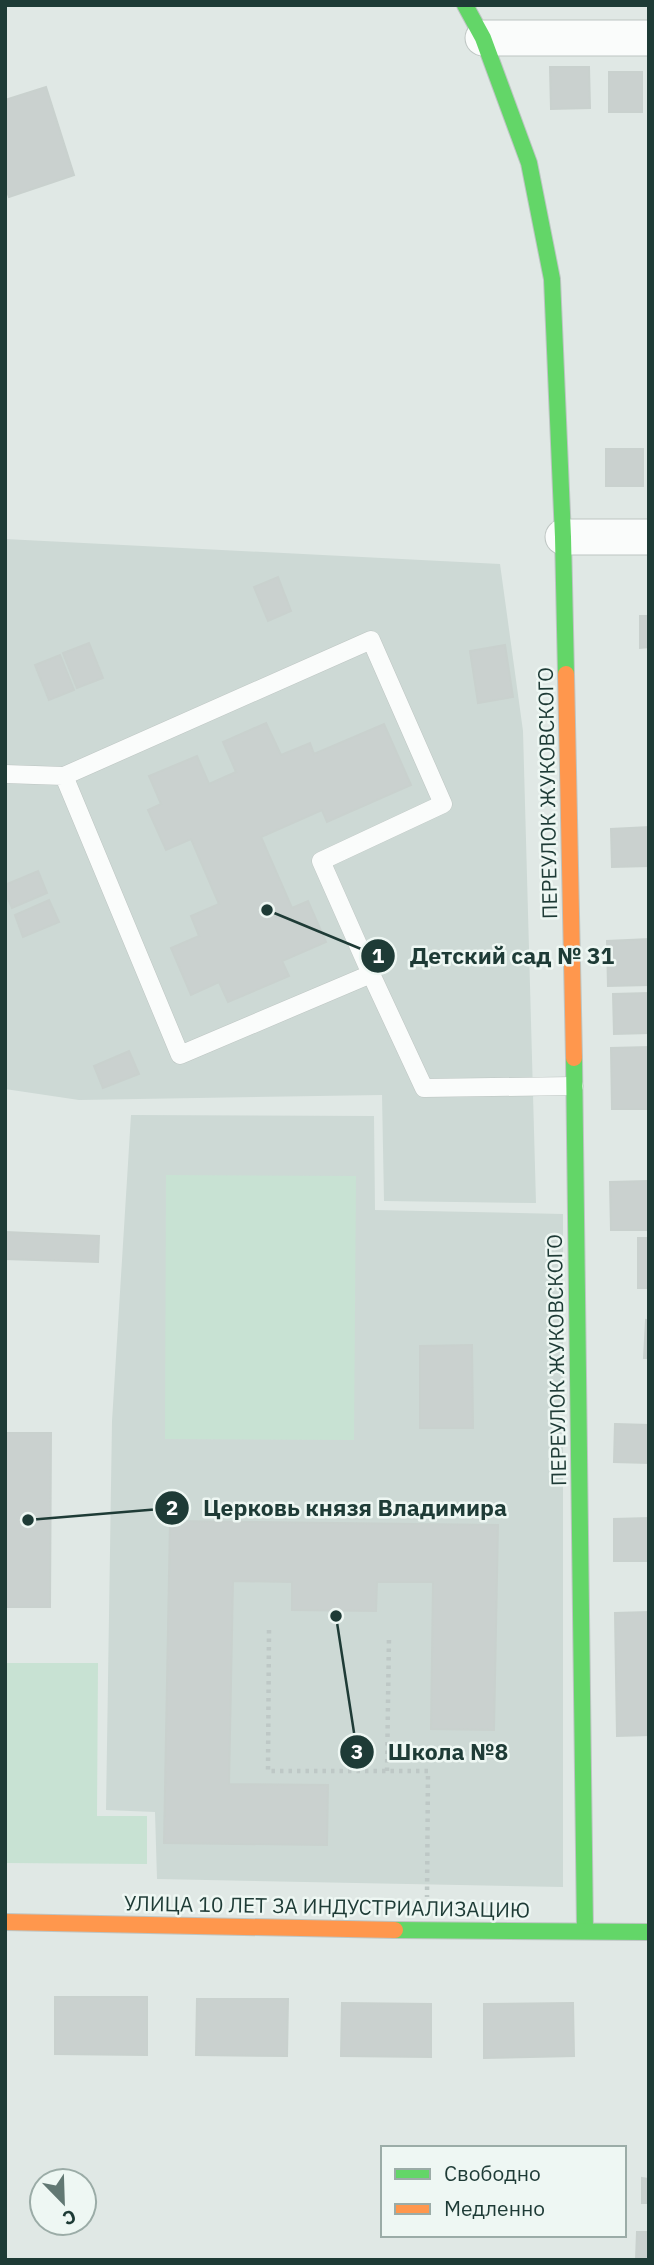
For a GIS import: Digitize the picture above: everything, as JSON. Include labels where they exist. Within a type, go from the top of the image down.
[{"type":"street","name":"ПЕРЕУЛОК ЖУКОВСКОГО","points":[[465,5],[483,38],[529,163],[552,279],[563,537],[574,1086],[585,1931]]},
{"type":"street","points":[[483,38],[649,38]]},
{"type":"street","points":[[563,537],[649,537]]},
{"type":"street","name":"УЛИЦА 10 ЛЕТ ЗА ИНДУСТРИАЛИЗАЦИЮ","points":[[5,1922],[427,1931],[649,1931]]},
{"type":"lane","points":[[5,774],[64,776],[372,640],[443,804],[321,861],[371,974],[424,1088],[574,1086]]},
{"type":"lane","points":[[64,776],[180,1055],[371,974]]},
{"type":"path","points":[[269,1630],[268,1771],[428,1771],[427,1931]]},
{"type":"path","points":[[387,1771],[389,1636]]},
{"type":"shaded area","points":[[5,539],[500,564],[523,731],[536,1203],[384,1201],[382,1095],[79,1100],[5,1089]]},
{"type":"shaded area","points":[[131,1115],[374,1116],[375,1210],[563,1214],[563,1887],[157,1879],[155,1812],[106,1810],[112,1421]]},
{"type":"green space","points":[[166,1175],[356,1176],[354,1440],[165,1439]]},
{"type":"green space","points":[[5,1663],[98,1663],[97,1816],[147,1816],[147,1864],[5,1863]]},
{"type":"building","points":[[550,67],[589,67],[590,108],[551,109]]},
{"type":"building","points":[[609,72],[642,72],[642,112],[609,112]]},
{"type":"building","points":[[46,87],[74,175],[9,197],[5,186],[5,100]]},
{"type":"building","points":[[606,449],[643,449],[643,486],[606,486]]},
{"type":"building","points":[[278,577],[291,611],[268,621],[254,587]]},
{"type":"building","points":[[640,616],[649,616],[649,647],[640,648]]},
{"type":"building","points":[[89,643],[103,678],[77,688],[63,653]]},
{"type":"building","points":[[505,645],[513,697],[478,703],[470,651]]},
{"type":"building","points":[[60,655],[74,690],[49,700],[35,665]]},
{"type":"building","points":[[266,723],[281,755],[310,743],[314,754],[384,724],[411,785],[327,822],[322,810],[261,837],[292,908],[308,901],[326,942],[282,961],[289,976],[228,1002],[219,982],[191,995],[171,948],[199,936],[191,916],[219,904],[191,839],[166,850],[148,810],[161,804],[149,776],[197,756],[209,784],[236,772],[223,742]]},
{"type":"building","points":[[649,827],[649,866],[612,867],[611,829]]},
{"type":"building","points":[[38,871],[47,893],[12,908],[5,885]]},
{"type":"building","points":[[49,900],[59,922],[23,937],[15,915]]},
{"type":"building","points":[[649,939],[649,985],[608,986],[607,941]]},
{"type":"building","points":[[649,993],[649,1033],[614,1034],[613,994]]},
{"type":"building","points":[[649,1047],[649,1109],[612,1109],[611,1048]]},
{"type":"building","points":[[129,1051],[139,1074],[103,1088],[94,1066]]},
{"type":"building","points":[[648,1181],[649,1230],[611,1230],[610,1182]]},
{"type":"building","points":[[5,1232],[99,1236],[98,1262],[5,1259]]},
{"type":"building","points":[[638,1238],[649,1238],[649,1288],[638,1288]]},
{"type":"building","points":[[646,1320],[649,1321],[649,1358],[644,1358]]},
{"type":"building","points":[[472,1345],[473,1428],[420,1428],[420,1346]]},
{"type":"building","points":[[615,1424],[649,1425],[649,1463],[614,1462]]},
{"type":"building","points":[[5,1433],[51,1433],[50,1607],[5,1607]]},
{"type":"building","points":[[649,1518],[649,1561],[614,1561],[614,1519]]},
{"type":"building","points":[[170,1521],[498,1525],[494,1730],[431,1729],[433,1582],[377,1582],[376,1611],[292,1610],[292,1582],[233,1581],[229,1784],[328,1785],[327,1845],[164,1843]]},
{"type":"building","points":[[649,1612],[649,1735],[617,1736],[615,1613]]},
{"type":"building","points":[[55,1997],[147,1997],[147,2055],[55,2054]]},
{"type":"building","points":[[197,1999],[288,1999],[287,2056],[196,2055]]},
{"type":"building","points":[[342,2003],[431,2004],[431,2057],[341,2056]]},
{"type":"building","points":[[573,2003],[574,2056],[484,2058],[484,2004]]},
{"type":"building","points":[[642,2178],[649,2179],[649,2203],[642,2203]]},
{"type":"building","points":[[637,2232],[649,2232],[649,2260],[636,2260]]},
{"type":"traffic: fast","points":[[465,5],[483,38],[529,163],[552,279],[566,674]]},
{"type":"traffic: fast","points":[[574,1058],[585,1931]]},
{"type":"traffic: fast","points":[[395,1930],[649,1932]]},
{"type":"traffic: slow","points":[[566,674],[574,1058]]},
{"type":"traffic: slow","points":[[5,1922],[395,1930]]},
{"type":"place","name":"Детский сад № 31","points":[[267,910]]},
{"type":"place","name":"Церковь князя Владимира","points":[[28,1520]]},
{"type":"place","name":"Школа №8","points":[[336,1616]]}]
